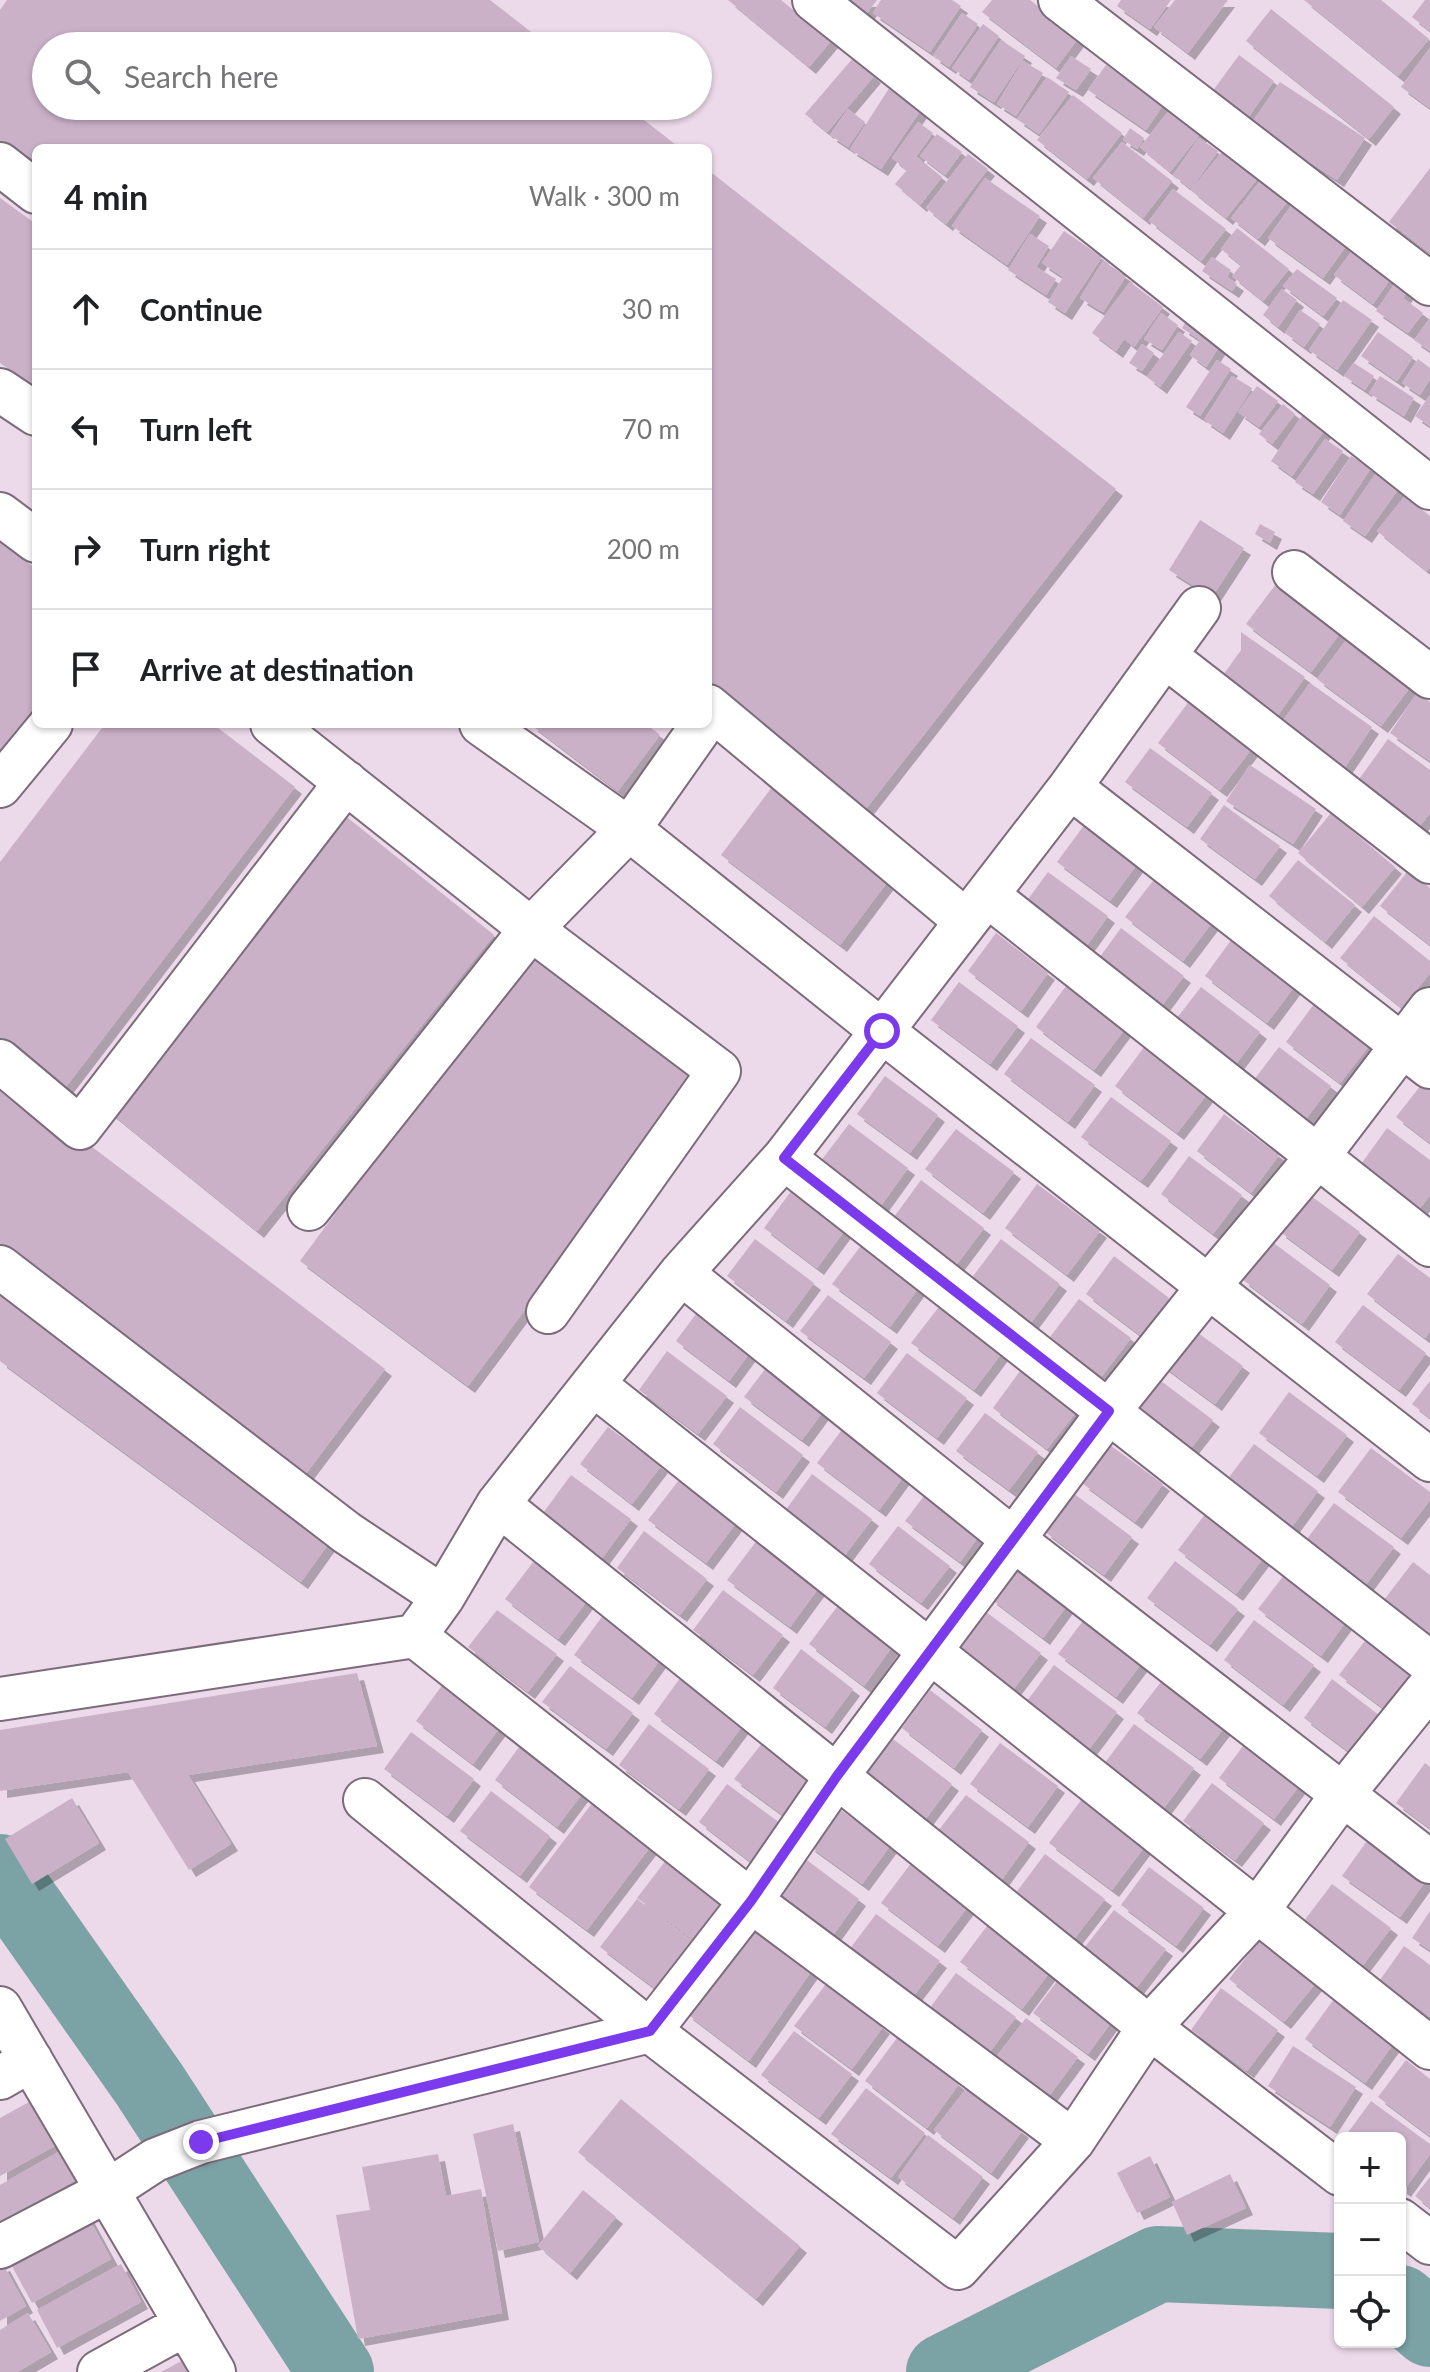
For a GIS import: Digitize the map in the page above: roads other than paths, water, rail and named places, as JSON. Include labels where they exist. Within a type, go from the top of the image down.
[{"type":"street","points":[[814,0],[1430,488]]},
{"type":"street","points":[[1060,0],[1430,284]]},
{"type":"street","points":[[0,164],[32,189]]},
{"type":"street","points":[[0,390],[32,411]]},
{"type":"street","points":[[0,514],[32,538]]},
{"type":"street","points":[[1294,572],[1430,677]]},
{"type":"street","points":[[0,1699],[415,1636],[443,1597],[498,1504],[681,1273],[784,1158],[1070,787],[1199,608]]},
{"type":"street","points":[[1165,656],[1430,862]]},
{"type":"street","points":[[712,717],[1318,1156],[1430,1245]]},
{"type":"street","points":[[0,786],[48,728]]},
{"type":"street","points":[[277,728],[531,929],[719,1071],[548,1312]]},
{"type":"street","points":[[487,728],[629,829],[1430,1460]]},
{"type":"street","points":[[309,1209],[531,929],[629,829],[698,728]]},
{"type":"street","points":[[0,1061],[80,1128],[346,782]]},
{"type":"street","points":[[1070,787],[1416,1056]]},
{"type":"street","points":[[0,2247],[109,2190],[155,2160],[201,2142],[650,2031],[751,1901],[837,1776],[1109,1411],[1318,1156],[1416,1056],[1430,1009]]},
{"type":"street","points":[[784,1158],[1430,1663]]},
{"type":"street","points":[[0,1267],[347,1533],[443,1597]]},
{"type":"street","points":[[681,1273],[1014,1540],[1430,1862]]},
{"type":"street","points":[[593,1384],[1430,2048]]},
{"type":"street","points":[[498,1504],[1149,2027],[1334,2169]]},
{"type":"street","points":[[415,1636],[751,1901],[1073,2141]]},
{"type":"street","points":[[365,1800],[650,2031],[958,2268],[1073,2141],[1149,2027],[1258,1910],[1342,1795],[1430,1686]]},
{"type":"street","points":[[0,2008],[16,2069],[109,2190],[214,2372]]},
{"type":"street","points":[[1406,2225],[1430,2243]]},
{"type":"street","points":[[99,2372],[186,2324]]},
{"type":"waterway","points":[[0,1872],[149,2084],[336,2372]]},
{"type":"waterway","points":[[944,2372],[1158,2264],[1334,2271]]},
{"type":"waterway","points":[[1406,2308],[1430,2329]]}]
